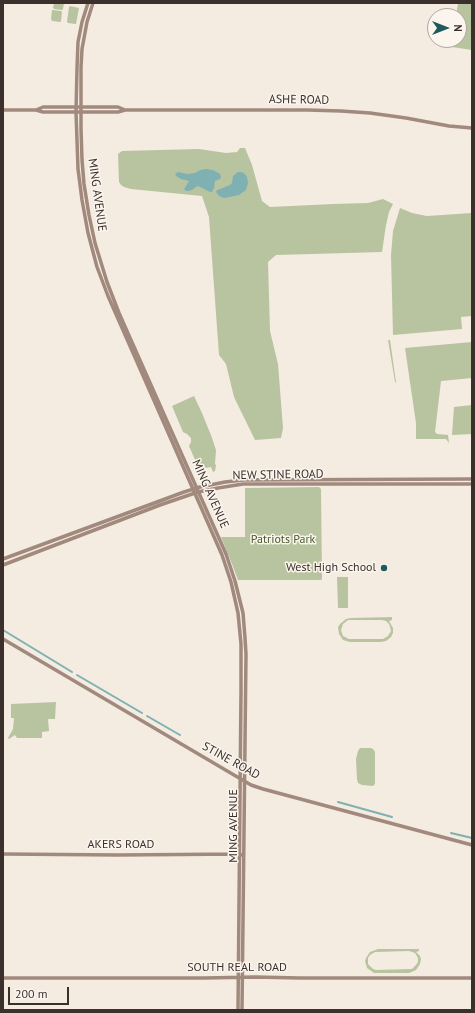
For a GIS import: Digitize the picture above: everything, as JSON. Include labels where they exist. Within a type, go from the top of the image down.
[{"type":"main road","points":[[81,42],[82,26],[88,3]]},
{"type":"main road","name":"MING AVENUE","points":[[93,3],[81,42],[76,68],[79,107],[81,112],[81,145],[84,184],[91,225],[102,267],[116,306],[194,488],[194,494],[224,562],[245,632],[246,651],[240,828],[240,880],[244,925],[238,1010]]},
{"type":"main road","name":"MING AVENUE","points":[[81,42],[79,107],[76,112],[77,161],[88,233],[112,307],[194,488],[198,492],[226,554],[235,581],[241,618],[241,691],[245,726],[244,876],[242,899],[241,977],[242,1010]]},
{"type":"main road","name":"ASHE ROAD","points":[[36,110],[43,107],[118,107],[125,110]]},
{"type":"main road","name":"ASHE ROAD","points":[[3,110],[36,110],[43,112],[118,112],[125,110],[315,110],[370,113],[449,126],[472,128]]},
{"type":"main road","name":"NEW STINE ROAD","points":[[3,559],[194,488],[225,482],[243,480],[472,480]]},
{"type":"main road","points":[[309,484],[312,482],[319,482],[321,480]]},
{"type":"main road","points":[[324,484],[326,482],[339,482],[343,480]]},
{"type":"main road","name":"NEW STINE ROAD","points":[[3,565],[160,505],[198,492],[218,488],[243,484],[472,484]]},
{"type":"main road","points":[[224,562],[228,564],[235,581]]},
{"type":"main road","name":"STINE ROAD","points":[[3,639],[245,782],[263,789],[472,845]]},
{"type":"main road","points":[[240,828],[242,846],[244,849]]},
{"type":"main road","name":"AKERS ROAD","points":[[3,854],[240,854]]},
{"type":"main road","points":[[240,854],[242,856],[244,876]]},
{"type":"main road","name":"SOUTH REAL ROAD","points":[[3,978],[472,978]]},
{"type":"green space","points":[[54,3],[64,3],[63,9],[54,9]]},
{"type":"green space","points":[[458,3],[472,3],[472,50],[459,48],[467,48],[467,8],[457,8]]},
{"type":"green space","points":[[70,6],[79,8],[76,24],[67,22]]},
{"type":"green space","points":[[52,10],[62,12],[60,22],[52,21]]},
{"type":"green space","points":[[240,148],[245,148],[252,165],[262,201],[270,207],[368,203],[383,199],[393,204],[389,212],[386,225],[382,252],[276,255],[268,262],[270,331],[278,364],[283,428],[281,438],[255,440],[234,397],[226,364],[219,355],[209,217],[202,196],[131,189],[124,187],[119,182],[118,154],[122,151],[199,149],[226,153],[237,152]]},
{"type":"green space","points":[[400,208],[412,213],[427,216],[472,213],[472,316],[461,317],[462,329],[393,335],[391,255],[393,231]]},
{"type":"green space","points":[[388,340],[390,340],[396,383],[395,382]]},
{"type":"green space","points":[[472,342],[472,378],[441,381],[435,432],[437,434],[448,435],[449,443],[446,439],[416,439],[416,423],[405,348]]},
{"type":"green space","points":[[194,396],[216,450],[216,465],[215,471],[213,472],[211,467],[199,469],[189,446],[191,438],[183,432],[172,406]]},
{"type":"green space","points":[[472,405],[472,434],[452,435],[454,407]]},
{"type":"green space","name":"Patriots Park","points":[[319,487],[321,489],[322,579],[238,580],[221,537],[245,537],[245,488]]},
{"type":"green space","points":[[337,577],[348,577],[348,608],[338,608]]},
{"type":"green space","points":[[392,617],[392,620],[389,621],[393,628],[393,633],[386,641],[381,642],[350,642],[343,640],[339,634],[338,627],[346,619]],"holes":[[[348,620],[382,620],[389,624],[391,631],[388,636],[383,639],[349,639],[343,636],[341,630],[343,624]]]},
{"type":"green space","points":[[56,702],[55,719],[48,719],[49,731],[42,732],[42,738],[17,738],[15,735],[9,739],[8,738],[13,729],[14,718],[11,718],[11,704]]},
{"type":"green space","points":[[360,748],[371,748],[375,752],[375,784],[373,786],[358,783],[356,759]]},
{"type":"green space","points":[[378,949],[419,949],[419,951],[416,952],[421,959],[416,970],[409,973],[374,973],[367,968],[365,961],[370,952]],"holes":[[[409,951],[415,953],[418,958],[418,962],[412,969],[376,970],[368,964],[368,958],[375,952]]]},
{"type":"water","points":[[206,169],[213,170],[220,174],[221,177],[215,181],[212,192],[198,186],[192,190],[186,191],[184,189],[189,181],[181,179],[175,174],[178,172],[188,174],[195,173]]},
{"type":"water","points":[[238,172],[244,173],[247,177],[248,183],[246,190],[239,195],[224,198],[219,196],[216,192],[217,190],[230,185],[232,183],[233,176]]},
{"type":"waterway","points":[[3,630],[72,672]]},
{"type":"waterway","points":[[77,675],[142,713]]},
{"type":"waterway","points":[[147,716],[180,735]]},
{"type":"waterway","points":[[338,802],[392,817]]},
{"type":"waterway","points":[[451,833],[472,838]]},
{"type":"place","name":"West High School","points":[[384,568]]}]
